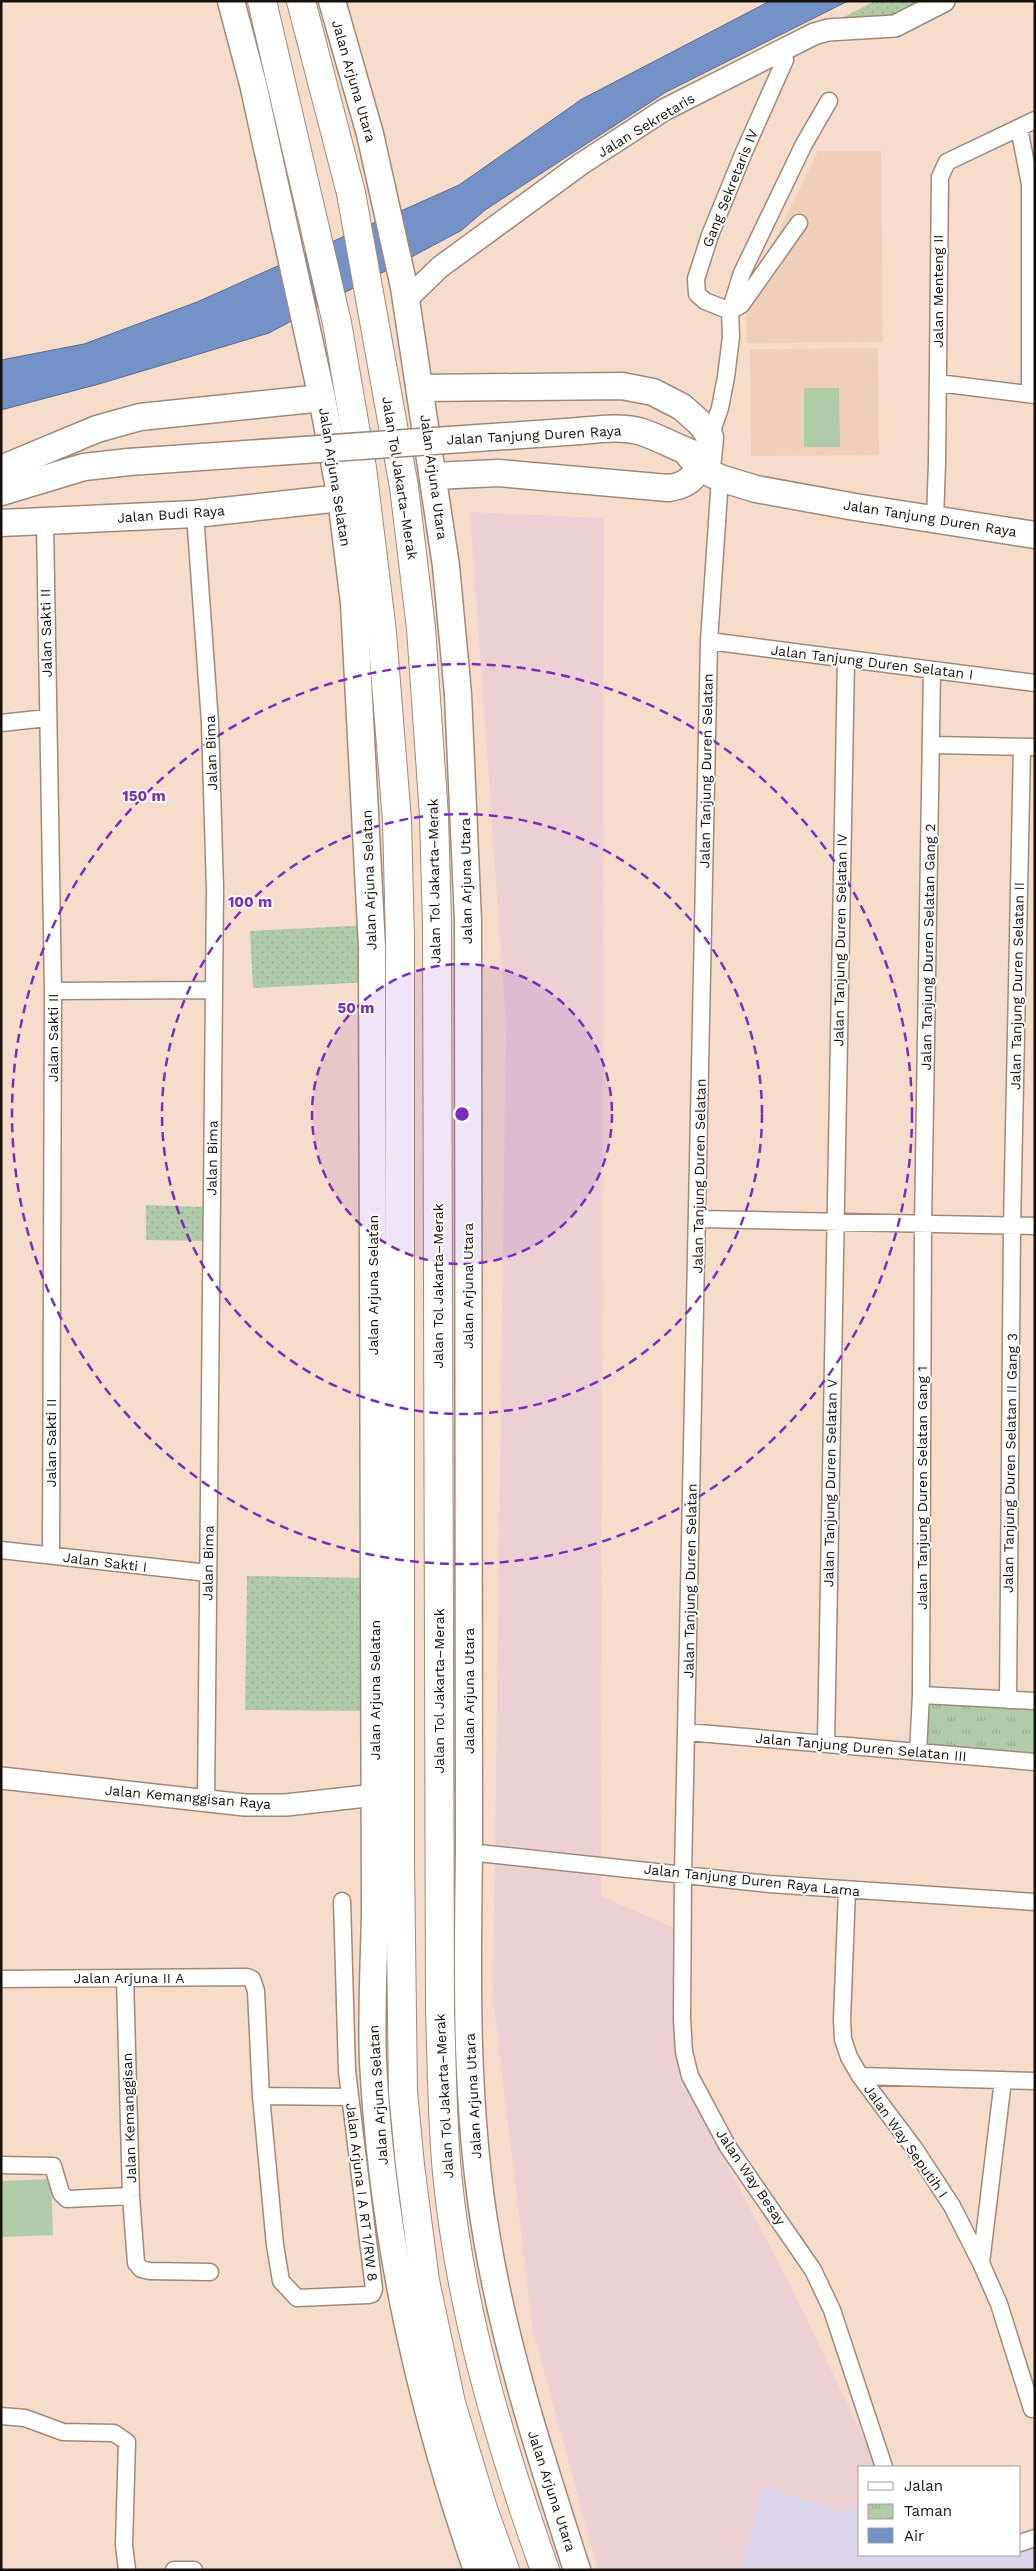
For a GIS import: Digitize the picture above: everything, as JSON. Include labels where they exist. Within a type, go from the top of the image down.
[{"type":"highway","points":[[262,1],[318,234],[337,322],[362,468],[382,632],[397,821],[400,939],[400,1861],[404,2092],[410,2165],[427,2290],[451,2403],[483,2509],[505,2570]]},
{"type":"highway","name":"Jalan Tol Jakarta–Merak","points":[[301,1],[351,193],[373,307],[404,487],[421,628],[434,816],[437,943],[440,2003],[447,2173],[462,2276],[482,2364],[517,2492],[545,2570]]},
{"type":"main road","name":"Jalan Arjuna Selatan","points":[[231,1],[253,84],[289,240],[322,398],[341,498],[354,603],[372,947],[375,1794],[373,2060],[394,2262],[415,2363],[440,2456],[477,2570]]},
{"type":"main road","name":"Jalan Arjuna Utara","points":[[332,1],[370,134],[405,293],[421,388],[446,566],[458,694],[468,921],[468,1980],[471,2090],[475,2151],[486,2238],[520,2390],[577,2570]]},
{"type":"main road","points":[[421,388],[622,386],[654,392],[682,407],[701,424],[705,459],[691,480],[681,487],[668,488],[498,473],[434,476]]},
{"type":"main road","points":[[1,469],[80,435],[140,417],[322,398]]},
{"type":"main road","name":"Jalan Tanjung Duren Raya","points":[[1,492],[84,467],[614,428],[642,432],[705,459],[758,477],[796,496],[1035,535]]},
{"type":"main road","points":[[1,508],[88,480],[118,464]]},
{"type":"main road","name":"Jalan Budi Raya","points":[[1,523],[195,514],[341,498]]},
{"type":"street","name":"Jalan Sekretaris","points":[[405,293],[581,164],[664,110],[823,31],[895,26],[944,1]]},
{"type":"street","name":"Gang Sekretaris IV","points":[[730,311],[705,301],[697,294],[696,279],[721,206],[785,60],[782,50]]},
{"type":"street","points":[[705,459],[720,408],[731,337],[730,311],[742,272],[804,144],[829,101]]},
{"type":"street","name":"Jalan Menteng II","points":[[935,519],[940,177],[947,162],[1035,120]]},
{"type":"street","points":[[938,383],[1032,395],[1031,203],[1030,184],[1019,128]]},
{"type":"street","points":[[730,311],[741,305],[799,223]]},
{"type":"street","name":"Jalan Tanjung Duren Selatan","points":[[683,1874],[709,641],[705,459]]},
{"type":"street","name":"Jalan Bima","points":[[195,514],[210,723],[215,889],[206,1802]]},
{"type":"street","name":"Jalan Sakti II","points":[[45,522],[53,991],[51,1555]]},
{"type":"street","name":"Jalan Tanjung Duren Selatan I","points":[[709,641],[1035,683]]},
{"type":"street","name":"Jalan Tanjung Duren Selatan IV","points":[[834,1222],[846,659]]},
{"type":"street","name":"Jalan Tanjung Duren Selatan Gang 2","points":[[923,1224],[932,670]]},
{"type":"street","points":[[1,723],[47,718]]},
{"type":"street","points":[[932,745],[1028,747]]},
{"type":"street","name":"Jalan Tanjung Duren Selatan II","points":[[1012,1226],[1028,747]]},
{"type":"street","points":[[53,991],[214,990]]},
{"type":"street","points":[[698,1219],[1035,1226]]},
{"type":"street","name":"Jalan Tanjung Duren Selatan V","points":[[826,1744],[834,1222]]},
{"type":"street","name":"Jalan Tanjung Duren Selatan Gang 1","points":[[918,1752],[921,1695],[923,1224]]},
{"type":"street","name":"Jalan Tanjung Duren Selatan II Gang 3","points":[[1008,1700],[1012,1226]]},
{"type":"street","name":"Jalan Sakti I","points":[[1,1550],[208,1573]]},
{"type":"street","points":[[921,1695],[1035,1701]]},
{"type":"street","name":"Jalan Tanjung Duren Selatan III","points":[[687,1732],[1035,1762]]},
{"type":"street","name":"Jalan Kemanggisan Raya","points":[[1,1778],[245,1805],[286,1805],[375,1794]]},
{"type":"street","name":"Jalan Tanjung Duren Raya Lama","points":[[469,1852],[847,1890],[1035,1902]]},
{"type":"street","name":"Jalan Way Besay","points":[[683,1874],[682,2019],[684,2052],[690,2076],[728,2147],[813,2270],[838,2326],[884,2466]]},
{"type":"street","name":"Jalan Way Seputih I","points":[[847,1890],[843,2039],[849,2057],[860,2076],[925,2164],[952,2206],[999,2304],[1032,2409]]},
{"type":"street","name":"Jalan Arjuna I A RT 1/RW 8","points":[[255,1983],[267,2182],[281,2281],[297,2298],[318,2299],[368,2296],[372,2294],[374,2289],[349,2097],[342,1901]]},
{"type":"street","name":"Jalan Arjuna II A","points":[[1,1979],[247,1977],[255,1983]]},
{"type":"street","name":"Jalan Kemanggisan","points":[[1,2165],[53,2166],[61,2194],[66,2199],[131,2196],[125,1978]]},
{"type":"street","points":[[860,2076],[1035,2081]]},
{"type":"street","points":[[981,2263],[1003,2080]]},
{"type":"street","points":[[261,2096],[349,2097]]},
{"type":"street","points":[[131,2196],[136,2262],[141,2269],[150,2271],[210,2272]]},
{"type":"street","points":[[1,2416],[25,2418],[63,2432],[114,2432],[127,2442],[124,2545],[127,2570]]},
{"type":"street","points":[[1021,2543],[1035,2538]]},
{"type":"street","points":[[174,2570],[194,2570]]},
{"type":"shaded area","points":[[818,151],[881,151],[883,342],[747,343],[746,299]]},
{"type":"shaded area","points":[[878,348],[879,455],[751,456],[750,349]]},
{"type":"shaded area","points":[[470,512],[604,518],[601,1896],[677,1929],[695,2104],[791,2287],[878,2466],[858,2466],[858,2509],[838,2511],[763,2486],[741,2570],[598,2570],[533,2331],[493,1998],[506,1023]]},
{"type":"shaded area","points":[[763,2486],[838,2511],[858,2509],[858,2556],[1021,2556],[1021,2548],[1035,2546],[1035,2570],[741,2570]]},
{"type":"green space","points":[[875,1],[920,1],[891,16],[836,21]]},
{"type":"green space","points":[[804,388],[839,388],[840,447],[804,447]]},
{"type":"green space","points":[[370,925],[372,982],[253,988],[250,931]]},
{"type":"green space","points":[[146,1205],[208,1207],[207,1241],[146,1240]]},
{"type":"green space","points":[[247,1576],[371,1578],[369,1711],[245,1710]]},
{"type":"green space","points":[[923,1698],[1035,1703],[1035,1767],[922,1757]]},
{"type":"green space","points":[[51,2179],[53,2235],[1,2237],[1,2181]]},
{"type":"water","points":[[770,1],[848,1],[666,92],[485,210],[462,230],[269,333],[99,384],[1,410],[1,360],[84,344],[197,302],[459,185],[582,99]]}]
